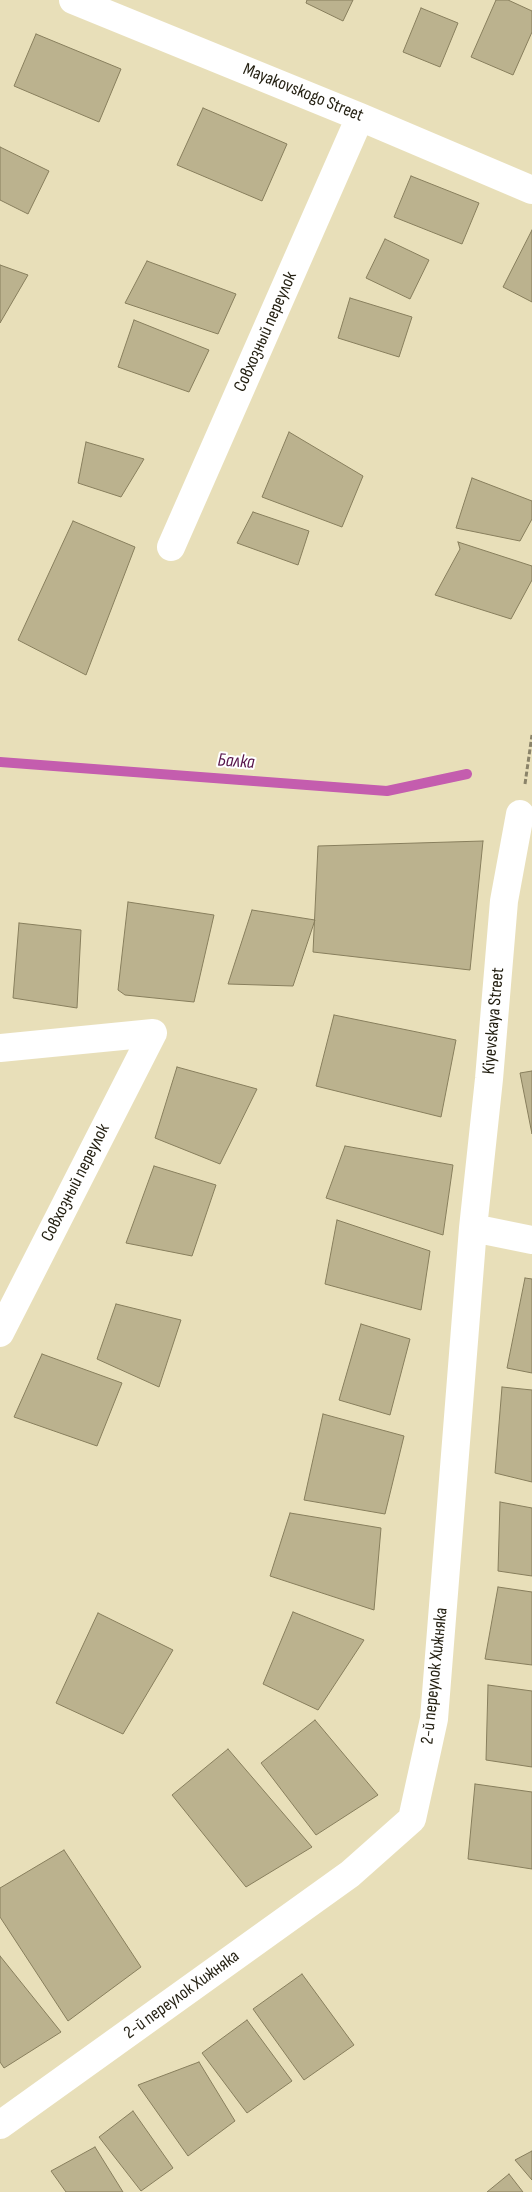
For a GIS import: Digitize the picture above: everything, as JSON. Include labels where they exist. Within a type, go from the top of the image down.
[{"type":"street","name":"Mayakovskogo Street","points":[[73,0],[360,117],[532,190]]},
{"type":"street","name":"Совхозный переулок","points":[[171,547],[360,117]]},
{"type":"street","name":"Kiyevskaya Street","points":[[473,1228],[489,1080],[504,901],[520,814]]},
{"type":"street","name":"Совхозный переулок","points":[[0,1048],[153,1033],[0,1333]]},
{"type":"street","points":[[473,1228],[532,1240]]},
{"type":"street","name":"2-й переулок Хижняка","points":[[0,2125],[350,1874],[412,1819],[434,1719],[473,1228]]},
{"type":"path","points":[[520,814],[532,735]]},
{"type":"building","points":[[307,0],[353,0],[343,21],[306,3]]},
{"type":"building","points":[[496,0],[508,0],[532,11],[532,32],[513,75],[471,57]]},
{"type":"building","points":[[421,8],[458,23],[440,67],[403,52]]},
{"type":"building","points":[[36,34],[121,69],[99,122],[14,86]]},
{"type":"building","points":[[203,108],[287,144],[262,201],[177,165]]},
{"type":"building","points":[[0,147],[49,171],[28,214],[0,200]]},
{"type":"building","points":[[411,176],[479,203],[462,244],[394,217]]},
{"type":"building","points":[[532,230],[532,302],[503,287]]},
{"type":"building","points":[[385,239],[429,260],[410,299],[366,278]]},
{"type":"building","points":[[147,261],[236,294],[218,334],[125,303]]},
{"type":"building","points":[[0,265],[28,275],[0,323]]},
{"type":"building","points":[[350,298],[412,317],[399,357],[338,338]]},
{"type":"building","points":[[134,320],[209,350],[189,392],[118,367]]},
{"type":"building","points":[[289,432],[363,476],[342,527],[262,497]]},
{"type":"building","points":[[86,442],[144,459],[121,497],[78,483]]},
{"type":"building","points":[[472,478],[532,501],[532,519],[520,541],[456,528]]},
{"type":"building","points":[[253,512],[309,531],[298,565],[237,543]]},
{"type":"building","points":[[73,521],[135,547],[86,675],[18,640]]},
{"type":"building","points":[[458,542],[532,566],[532,580],[511,619],[435,595],[460,549]]},
{"type":"building","points":[[483,841],[470,970],[313,952],[318,846]]},
{"type":"building","points":[[128,902],[214,915],[194,1002],[125,995],[118,990]]},
{"type":"building","points":[[252,910],[315,920],[293,986],[228,984]]},
{"type":"building","points":[[19,923],[81,930],[77,1008],[13,998]]},
{"type":"building","points":[[334,1015],[456,1040],[441,1117],[316,1086]]},
{"type":"building","points":[[177,1067],[257,1089],[220,1164],[155,1138]]},
{"type":"building","points":[[532,1071],[532,1134],[520,1073]]},
{"type":"building","points":[[345,1146],[453,1165],[443,1235],[326,1198]]},
{"type":"building","points":[[154,1166],[216,1185],[192,1256],[126,1243]]},
{"type":"building","points":[[337,1220],[430,1251],[421,1310],[325,1284]]},
{"type":"building","points":[[525,1278],[532,1279],[532,1373],[507,1368]]},
{"type":"building","points":[[116,1304],[181,1320],[159,1387],[97,1359]]},
{"type":"building","points":[[361,1324],[410,1339],[390,1415],[339,1400]]},
{"type":"building","points":[[42,1354],[122,1383],[97,1446],[14,1417]]},
{"type":"building","points":[[502,1387],[532,1390],[532,1482],[495,1473]]},
{"type":"building","points":[[323,1414],[404,1436],[385,1514],[304,1500]]},
{"type":"building","points":[[500,1502],[532,1508],[532,1576],[498,1571]]},
{"type":"building","points":[[290,1513],[381,1528],[374,1610],[270,1576]]},
{"type":"building","points":[[498,1587],[532,1592],[532,1665],[485,1659]]},
{"type":"building","points":[[293,1612],[364,1640],[318,1710],[263,1684]]},
{"type":"building","points":[[98,1613],[173,1650],[123,1734],[56,1703]]},
{"type":"building","points":[[488,1685],[532,1691],[532,1767],[486,1760]]},
{"type":"building","points":[[315,1720],[378,1795],[316,1835],[261,1763]]},
{"type":"building","points":[[228,1749],[312,1847],[246,1887],[172,1795]]},
{"type":"building","points":[[475,1784],[532,1792],[532,1869],[468,1859]]},
{"type":"building","points":[[64,1850],[141,1967],[68,2021],[0,1917],[0,1888]]},
{"type":"building","points":[[0,1956],[61,2032],[4,2068],[0,2062]]},
{"type":"building","points":[[302,1974],[354,2045],[304,2080],[253,2009]]},
{"type":"building","points":[[247,2020],[292,2081],[247,2113],[202,2053]]},
{"type":"building","points":[[199,2062],[235,2121],[188,2156],[138,2085]]},
{"type":"building","points":[[133,2111],[173,2168],[141,2191],[99,2137]]},
{"type":"building","points":[[95,2147],[123,2192],[66,2192],[51,2171]]},
{"type":"building","points":[[532,2151],[532,2180],[515,2160]]},
{"type":"building","points":[[509,2174],[523,2192],[487,2192]]},
{"type":"waterway","name":"Балка","points":[[0,762],[387,791],[467,774]]}]
